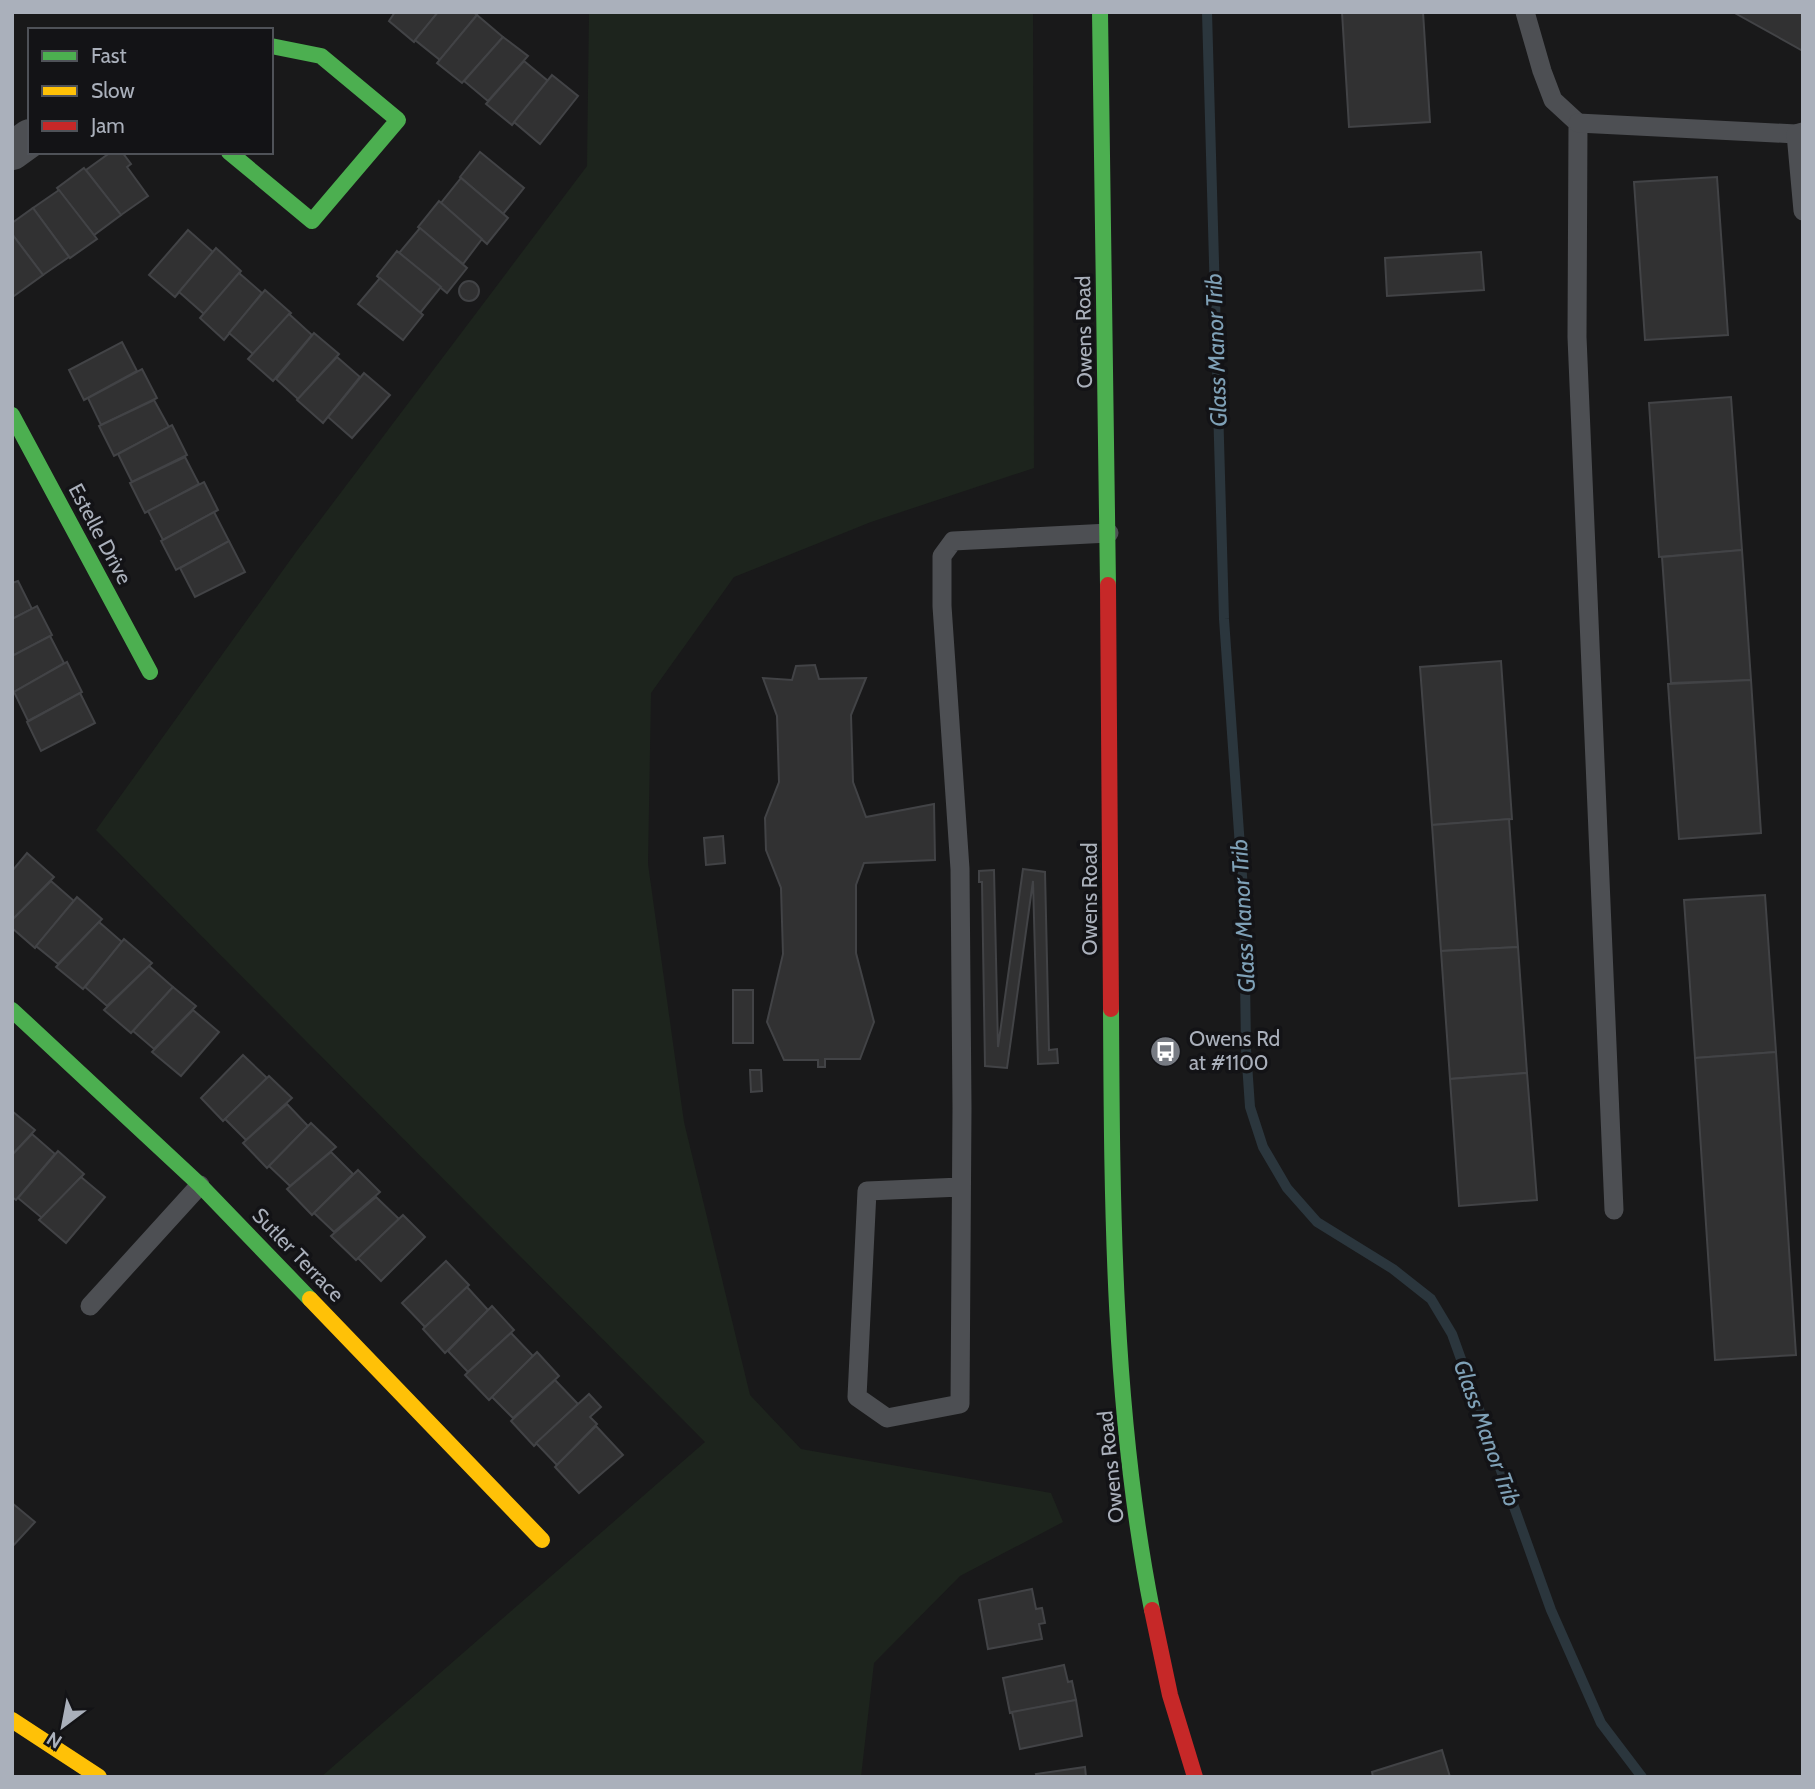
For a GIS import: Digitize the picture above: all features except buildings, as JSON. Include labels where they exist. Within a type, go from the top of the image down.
[{"type":"street","name":"Owens Road","points":[[1101,12],[1109,533],[1111,1121],[1120,1345],[1141,1550],[1168,1687],[1195,1777]]},
{"type":"street","points":[[231,154],[312,221],[398,120],[321,56],[273,46]]},
{"type":"street","points":[[12,151],[28,139]]},
{"type":"street","name":"Estelle Drive","points":[[12,415],[150,672]]},
{"type":"street","name":"Sutler Terrace","points":[[12,1010],[201,1185],[542,1540]]},
{"type":"street","points":[[12,1720],[99,1777]]},
{"type":"lane","points":[[1525,12],[1553,100],[1578,123],[1800,133],[1803,211]]},
{"type":"lane","points":[[1578,123],[1577,337],[1614,1210]]},
{"type":"lane","points":[[961,1187],[867,1191],[857,1397],[887,1418],[960,1404],[961,1187],[960,869],[942,606],[942,556],[953,541],[1109,533]]},
{"type":"lane","points":[[90,1306],[201,1185]]},
{"type":"shaded area","points":[[589,12],[1033,12],[1034,468],[871,522],[734,577],[651,693],[648,864],[684,1122],[750,1395],[801,1449],[1051,1493],[1063,1522],[960,1576],[874,1663],[861,1777],[321,1777],[705,1442],[96,830],[296,552],[587,166]]},
{"type":"waterway","name":"Glass Manor Trib","points":[[1207,12],[1224,619],[1244,904],[1246,1049],[1250,1107],[1263,1147],[1287,1188],[1317,1222],[1393,1269],[1431,1299],[1452,1334],[1551,1610],[1601,1723],[1642,1777]]},
{"type":"traffic: fast","points":[[1100,12],[1108,585]]},
{"type":"traffic: fast","points":[[231,154],[312,221],[398,120],[321,56],[273,46]]},
{"type":"traffic: fast","points":[[12,415],[150,672]]},
{"type":"traffic: fast","points":[[1111,1009],[1114,1235],[1122,1386],[1139,1536],[1152,1610]]},
{"type":"traffic: fast","points":[[12,1010],[200,1185],[310,1299]]},
{"type":"traffic: slow","points":[[310,1299],[542,1540]]},
{"type":"traffic: slow","points":[[12,1720],[99,1777]]},
{"type":"traffic: jam","points":[[1108,585],[1111,1009]]},
{"type":"traffic: jam","points":[[1152,1610],[1170,1695],[1195,1777]]},
{"type":"place","name":"Owens Rd at #1100","points":[[1166,1051]]}]
